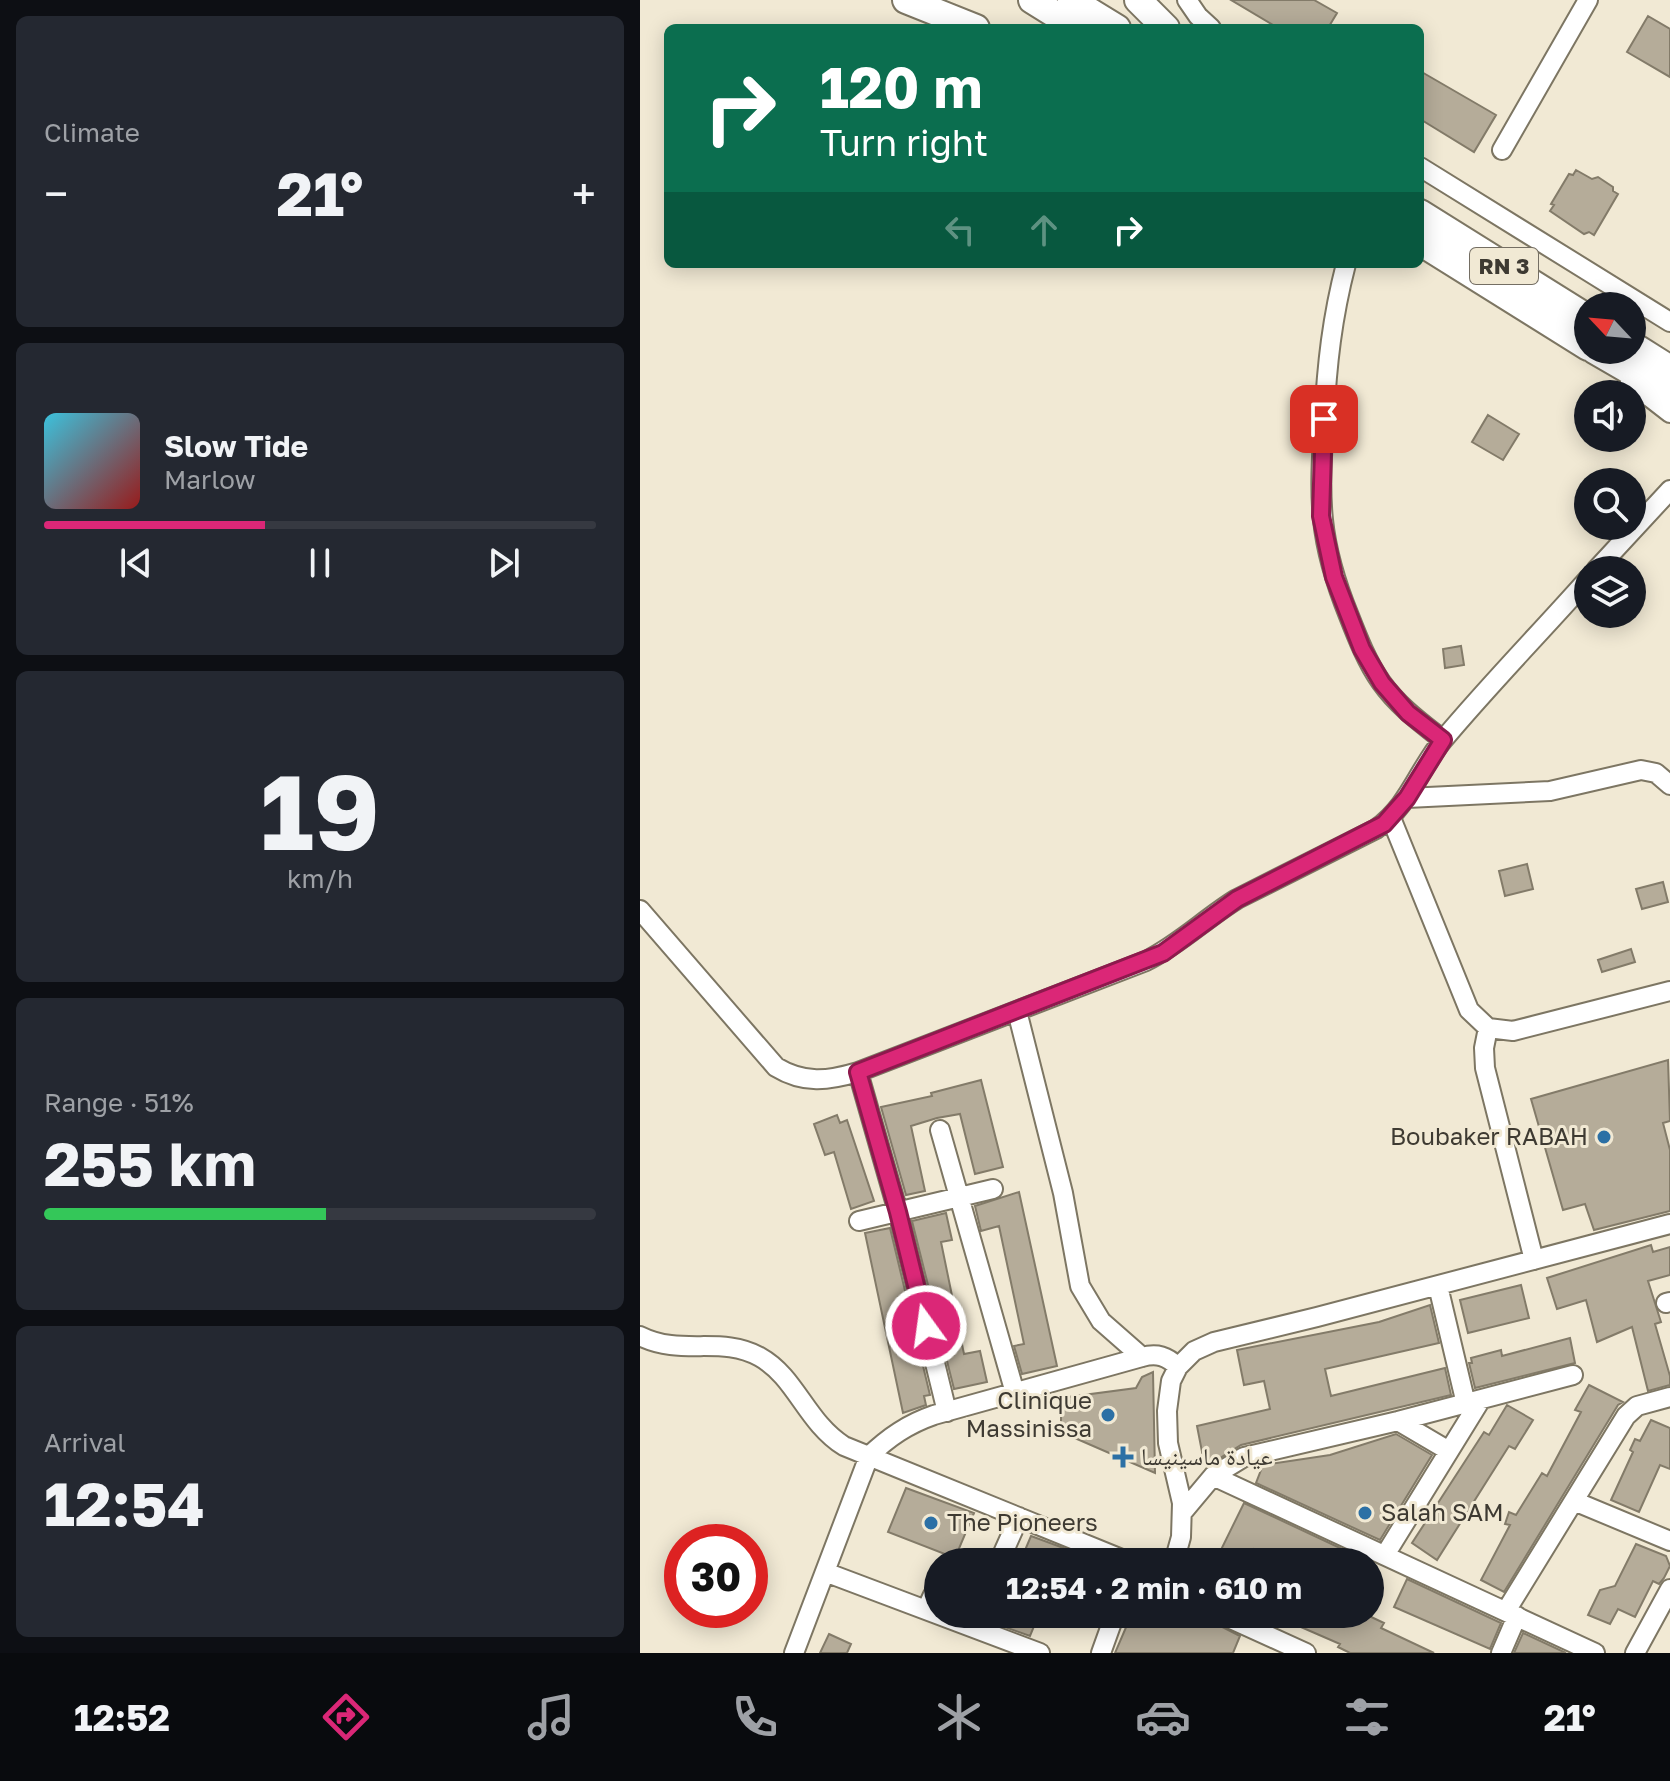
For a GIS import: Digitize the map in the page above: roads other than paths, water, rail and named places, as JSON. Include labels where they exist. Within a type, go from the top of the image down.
[{"type":"highway","points":[[906,0],[966,24]]},
{"type":"highway","points":[[1032,0],[1071,24]]},
{"type":"highway","points":[[1071,0],[1110,24]]},
{"type":"highway","points":[[1138,0],[1162,24]]},
{"type":"highway","name":"RN 3","points":[[1424,216],[1574,331]]},
{"type":"highway","name":"RN 3","points":[[1424,244],[1574,334]]},
{"type":"highway","points":[[1646,354],[1670,369]]},
{"type":"highway","name":"RN 3","points":[[1622,364],[1670,394]]},
{"type":"street","points":[[1187,0],[1208,24]]},
{"type":"street","points":[[1502,150],[1588,0]]},
{"type":"street","points":[[1424,169],[1670,322]]},
{"type":"street","points":[[1345,268],[1333,318],[1327,364],[1320,495],[1323,536],[1334,577],[1372,667],[1394,699],[1443,740]]},
{"type":"street","points":[[1613,364],[1670,413]]},
{"type":"street","points":[[1609,556],[1670,490]]},
{"type":"street","points":[[640,910],[776,1067],[809,1080],[833,1080],[858,1072],[1146,961],[1178,943],[1237,899],[1376,829],[1391,818],[1407,798],[1443,740],[1574,595]]},
{"type":"street","points":[[1407,798],[1550,791],[1641,770],[1656,773],[1670,785]]},
{"type":"street","points":[[1391,818],[1469,1010],[1488,1028],[1513,1031],[1670,991]]},
{"type":"street","points":[[1017,1011],[1063,1193],[1080,1286],[1101,1321],[1142,1357]]},
{"type":"street","points":[[1488,1028],[1484,1048],[1485,1068],[1534,1260]]},
{"type":"street","points":[[858,1072],[898,1212],[947,1412]]},
{"type":"street","points":[[940,1130],[1015,1393]]},
{"type":"street","points":[[859,1221],[993,1189]]},
{"type":"street","points":[[1178,1548],[1182,1513],[1166,1427],[1171,1381],[1178,1367],[1194,1351],[1214,1342],[1670,1224]]},
{"type":"street","points":[[1385,1555],[1449,1451],[1473,1402],[1438,1286]]},
{"type":"street","points":[[640,1336],[675,1347],[739,1348],[763,1358],[782,1375],[824,1432],[844,1446],[1095,1548]]},
{"type":"street","points":[[794,1653],[869,1456],[898,1431],[947,1412],[1150,1355],[1165,1357],[1178,1367]]},
{"type":"street","points":[[1182,1513],[1213,1476],[1244,1457],[1573,1375]]},
{"type":"street","points":[[1501,1653],[1511,1614],[1626,1416],[1637,1406],[1670,1397]]},
{"type":"street","points":[[1398,1421],[1449,1451]]},
{"type":"street","points":[[1213,1476],[1595,1653]]},
{"type":"street","points":[[1574,1501],[1670,1541]]},
{"type":"street","points":[[1005,1548],[1019,1517]]},
{"type":"street","points":[[825,1572],[924,1609]]},
{"type":"street","points":[[1635,1653],[1670,1589]]},
{"type":"street","points":[[974,1628],[1040,1653]]},
{"type":"street","points":[[1101,1653],[1110,1628]]},
{"type":"street","points":[[1250,1628],[1298,1651]]},
{"type":"place","name":"Boubaker RABAH","points":[[1604,1137]]},
{"type":"place","name":"Clinique Massinissa","points":[[1108,1415]]},
{"type":"place","name":"عيادة ماسينيسا","points":[[1123,1457]]},
{"type":"place","name":"Salah SAM","points":[[1365,1513]]},
{"type":"place","name":"The Pioneers","points":[[931,1523]]}]
